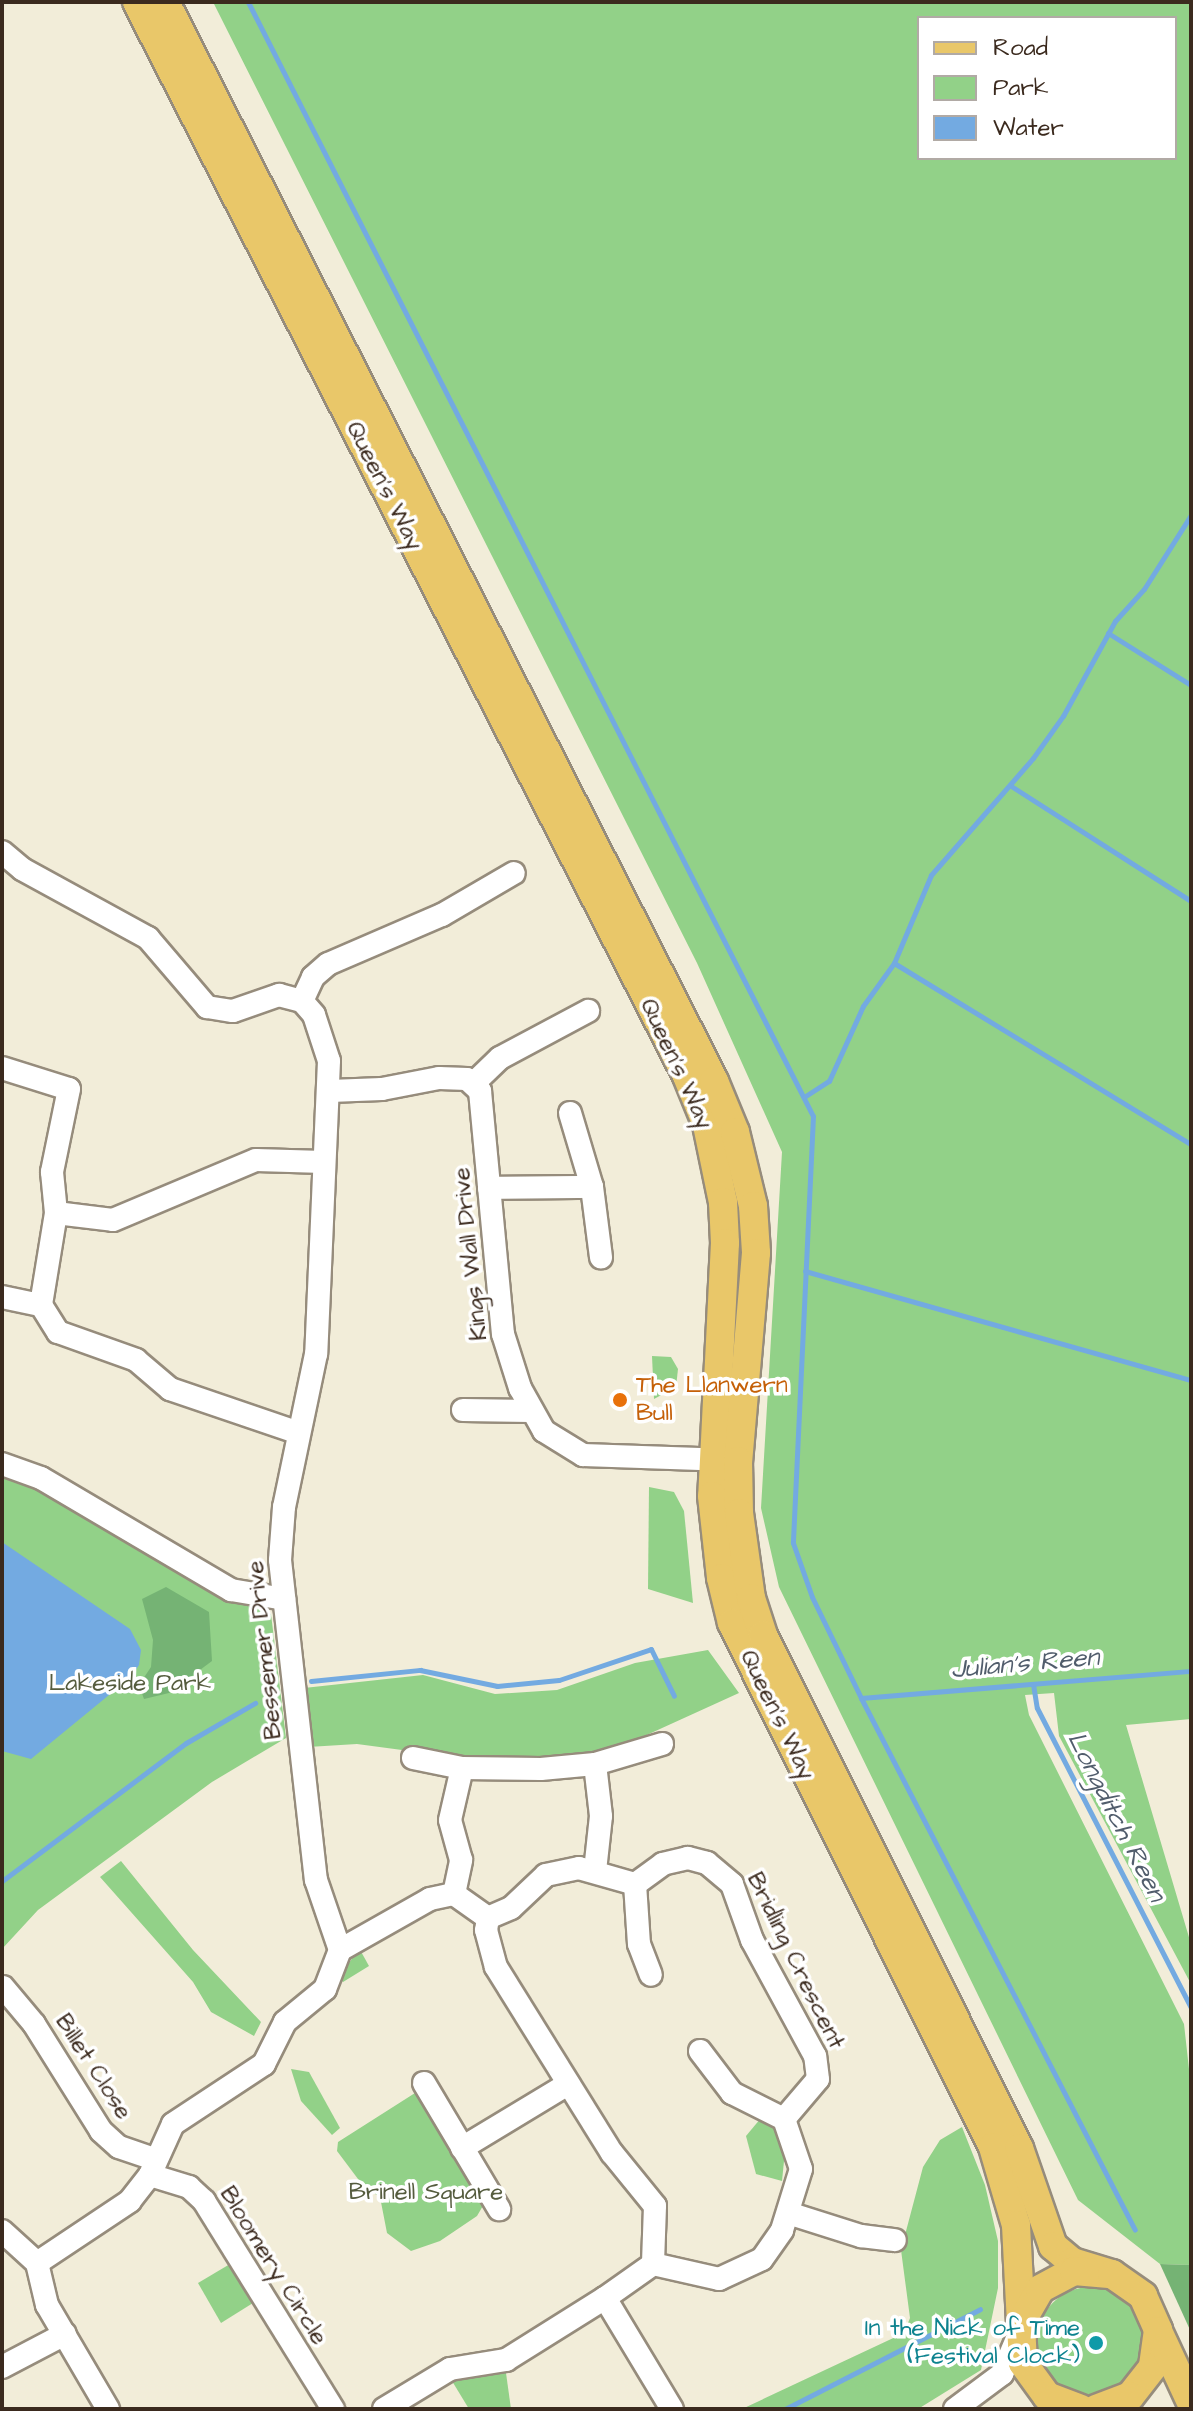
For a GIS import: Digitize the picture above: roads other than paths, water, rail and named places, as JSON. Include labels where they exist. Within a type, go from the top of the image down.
[{"type":"main road","name":"Queen's Way","points":[[137,2],[687,1076],[707,1125],[723,1202],[725,1460],[721,1578],[732,1623],[993,2147],[1016,2225],[1023,2363],[1033,2381],[1047,2396],[1081,2409]]},
{"type":"main road","name":"Queen's Way","points":[[165,2],[691,1033],[735,1132],[753,1206],[756,1253],[725,1460],[763,1635],[1019,2148],[1053,2246],[1072,2262],[1112,2274],[1143,2296],[1191,2402]]},
{"type":"main road","points":[[1020,2329],[1040,2289],[1056,2278],[1092,2270],[1112,2274]]},
{"type":"main road","points":[[1110,2408],[1144,2383],[1153,2367],[1158,2330]]},
{"type":"street","points":[[2,852],[22,869],[148,938],[207,1007],[233,1011],[279,995],[302,1001],[313,977],[328,964],[442,915],[514,873]]},
{"type":"street","name":"Bessemer Drive","points":[[302,1001],[314,1015],[327,1049],[330,1091],[316,1354],[281,1535],[284,1599],[316,1880],[340,1950]]},
{"type":"street","points":[[330,1091],[382,1089],[439,1078],[474,1083],[500,1058],[588,1011]]},
{"type":"street","points":[[2,1068],[69,1089],[52,1172],[56,1213],[41,1305],[58,1332],[136,1360],[170,1389],[299,1433]]},
{"type":"street","name":"Kings Wall Drive","points":[[474,1083],[483,1100],[503,1334],[530,1411],[544,1431],[583,1455],[725,1460]]},
{"type":"street","points":[[570,1113],[592,1187],[601,1257]]},
{"type":"street","points":[[56,1213],[113,1220],[256,1160],[324,1162]]},
{"type":"street","points":[[489,1188],[592,1187]]},
{"type":"street","points":[[2,1297],[41,1305]]},
{"type":"street","points":[[463,1410],[530,1411]]},
{"type":"street","points":[[2,1464],[41,1478],[231,1590],[284,1599]]},
{"type":"street","points":[[413,1758],[462,1768],[595,1764],[662,1744]]},
{"type":"street","points":[[595,1764],[601,1816],[595,1871]]},
{"type":"street","points":[[454,1894],[461,1860],[450,1820],[462,1768]]},
{"type":"street","name":"Bridling Crescent","points":[[635,1884],[663,1864],[688,1858],[707,1863],[732,1884],[752,1940],[819,2067],[812,2091],[784,2119]]},
{"type":"street","points":[[488,1918],[511,1908],[546,1875],[571,1869],[595,1871],[635,1884],[639,1944],[651,1975]]},
{"type":"street","points":[[37,2263],[116,2213],[152,2167],[173,2124],[264,2064],[285,2022],[325,1989],[340,1950],[430,1899],[454,1894],[488,1918]]},
{"type":"street","points":[[488,1918],[490,1954],[612,2153],[655,2206],[653,2264]]},
{"type":"street","name":"Billet Close","points":[[3,1987],[34,2024],[101,2131],[119,2147],[152,2167]]},
{"type":"street","points":[[653,2264],[706,2279],[732,2276],[773,2246],[788,2213],[801,2159],[784,2119],[732,2093],[700,2051]]},
{"type":"street","points":[[424,2083],[499,2209]]},
{"type":"street","points":[[462,2148],[568,2084]]},
{"type":"street","name":"Bloomery Circle","points":[[152,2167],[189,2187],[204,2201],[333,2409]]},
{"type":"street","points":[[788,2213],[861,2236],[895,2240]]},
{"type":"street","points":[[4,2239],[37,2263],[47,2305],[108,2409]]},
{"type":"street","points":[[384,2409],[450,2369],[506,2360],[653,2264]]},
{"type":"street","points":[[605,2298],[672,2409]]},
{"type":"street","points":[[955,2409],[989,2389],[1002,2374],[1020,2329]]},
{"type":"street","points":[[2,2367],[65,2334]]},
{"type":"water","points":[[2,1542],[130,1629],[141,1650],[139,1665],[131,1677],[31,1759],[2,1751]]},
{"type":"waterway","points":[[248,2],[813,1116],[793,1543],[812,1597],[861,1698],[1135,2230]]},
{"type":"waterway","points":[[804,1097],[829,1081],[863,1006],[894,963],[931,875],[1033,758],[1063,716],[1115,621],[1144,589],[1191,515]]},
{"type":"waterway","points":[[1108,633],[1191,685]]},
{"type":"waterway","points":[[1011,786],[1191,901]]},
{"type":"waterway","points":[[894,963],[1191,1144]]},
{"type":"waterway","points":[[805,1271],[1191,1380]]},
{"type":"waterway","points":[[311,1681],[420,1670],[497,1686],[559,1680],[651,1649],[674,1696]]},
{"type":"waterway","name":"Julian's Reen","points":[[861,1698],[1191,1671]]},
{"type":"waterway","name":"Longditch Reen","points":[[1033,1684],[1037,1708],[1191,2008]]},
{"type":"waterway","points":[[2,1881],[186,1743],[255,1703]]},
{"type":"waterway","points":[[785,2409],[980,2309]]},
{"type":"place","name":"The Llanwern Bull","points":[[620,1400]]},
{"type":"place","name":"In the Nick of Time (Festival Clock)","points":[[1096,2343]]},
{"type":"park label","name":"Lakeside Park","points":[[130,1684]]},
{"type":"park label","name":"Brinell Square","points":[[426,2193]]}]
